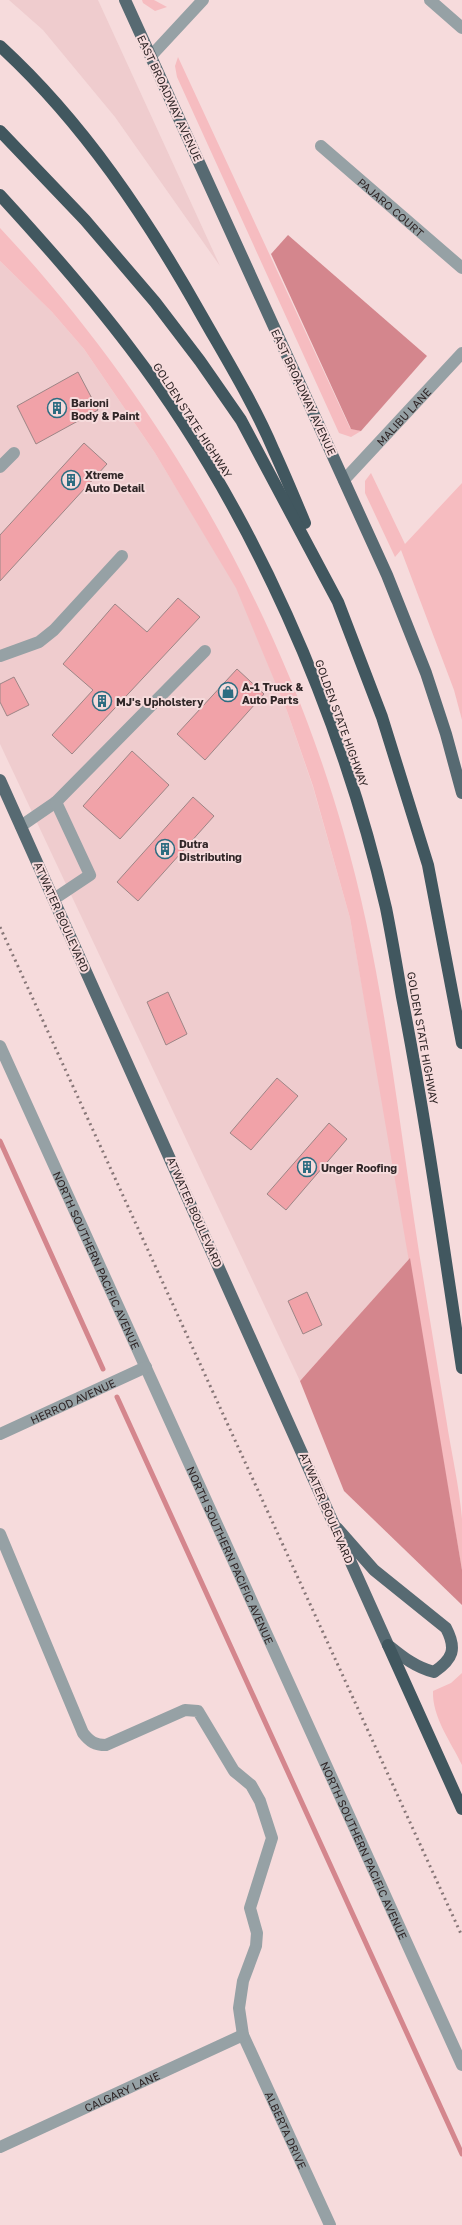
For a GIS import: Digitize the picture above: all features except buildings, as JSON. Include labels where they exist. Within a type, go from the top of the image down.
[{"type":"highway","points":[[0,46],[52,100],[113,174],[181,279],[239,382],[274,450],[338,602],[382,717],[428,865],[462,1043]]},
{"type":"highway","points":[[0,131],[85,220],[155,302],[200,361],[241,420],[338,602]]},
{"type":"highway","name":"GOLDEN STATE HIGHWAY","points":[[0,195],[58,260],[131,348],[200,451],[244,528],[277,594],[312,673],[348,772],[386,908],[420,1088],[462,1368]]},
{"type":"highway","points":[[388,1645],[462,1809]]},
{"type":"main road","name":"EAST BROADWAY AVENUE","points":[[125,0],[387,575],[426,674],[446,734],[462,793]]},
{"type":"main road","name":"ATWATER BOULEVARD","points":[[0,780],[388,1645]]},
{"type":"main road","points":[[336,1528],[374,1570],[446,1628],[453,1641],[452,1652],[446,1664],[434,1672],[412,1664],[388,1645]]},
{"type":"street","points":[[151,56],[203,0]]},
{"type":"street","points":[[430,0],[462,28]]},
{"type":"street","name":"PAJARO COURT","points":[[321,146],[462,268]]},
{"type":"street","name":"MALIBU LANE","points":[[344,480],[462,353]]},
{"type":"street","points":[[0,467],[14,453]]},
{"type":"street","points":[[0,656],[39,642],[54,630],[122,556]]},
{"type":"street","points":[[21,826],[56,802],[205,651]]},
{"type":"street","points":[[54,899],[90,875],[56,802]]},
{"type":"street","name":"NORTH SOUTHERN PACIFIC AVENUE","points":[[0,1046],[462,2064]]},
{"type":"street","name":"HERROD AVENUE","points":[[0,1434],[146,1368]]},
{"type":"street","name":"ALBERTA DRIVE","points":[[0,1534],[83,1733],[89,1740],[95,1745],[106,1745],[185,1710],[198,1711],[234,1771],[250,1785],[260,1801],[272,1838],[250,1908],[256,1933],[256,1946],[243,1981],[239,2008],[243,2035],[330,2225]]},
{"type":"street","name":"CALGARY LANE","points":[[0,2147],[243,2035]]},
{"type":"shaded area","points":[[9,0],[98,0],[220,266],[115,117],[43,30]]},
{"type":"shaded area","points":[[142,0],[154,0],[167,7],[155,11],[143,3]]},
{"type":"shaded area","points":[[178,57],[350,428],[361,431],[351,437],[339,433],[177,77],[175,66]]},
{"type":"shaded area","points":[[0,228],[57,293],[111,361],[161,434],[207,509],[248,586],[285,666],[317,748],[343,830],[357,882],[379,987],[419,1252],[459,1494],[462,1519],[462,1570],[350,918],[313,786],[287,711],[236,588],[155,453],[84,349],[52,312],[0,261]]},
{"type":"shaded area","points":[[288,235],[427,356],[361,431],[351,429],[271,254]]},
{"type":"shaded area","points":[[0,261],[52,312],[84,349],[155,453],[237,588],[287,711],[313,787],[350,918],[410,1258],[300,1381],[0,744]]},
{"type":"shaded area","points":[[371,473],[405,544],[462,483],[462,720],[454,690],[401,550],[395,557],[365,493],[365,481]]},
{"type":"shaded area","points":[[410,1258],[462,1570],[462,1605],[344,1491],[300,1381]]},
{"type":"shaded area","points":[[462,1673],[462,1765],[439,1720],[433,1691],[451,1683]]},
{"type":"waterway","points":[[0,1141],[103,1369]]},
{"type":"waterway","points":[[117,1397],[462,2154]]},
{"type":"railway","points":[[0,927],[462,1936]]},
{"type":"place","name":"Barioni Body & Paint","points":[[57,408]]},
{"type":"place","name":"Xtreme Auto Detail","points":[[71,480]]},
{"type":"place","name":"A-1 Truck & Auto Parts","points":[[228,692]]},
{"type":"place","name":"MJ's Upholstery","points":[[102,701]]},
{"type":"place","name":"Dutra Distributing","points":[[165,849]]},
{"type":"place","name":"Unger Roofing","points":[[307,1167]]}]
